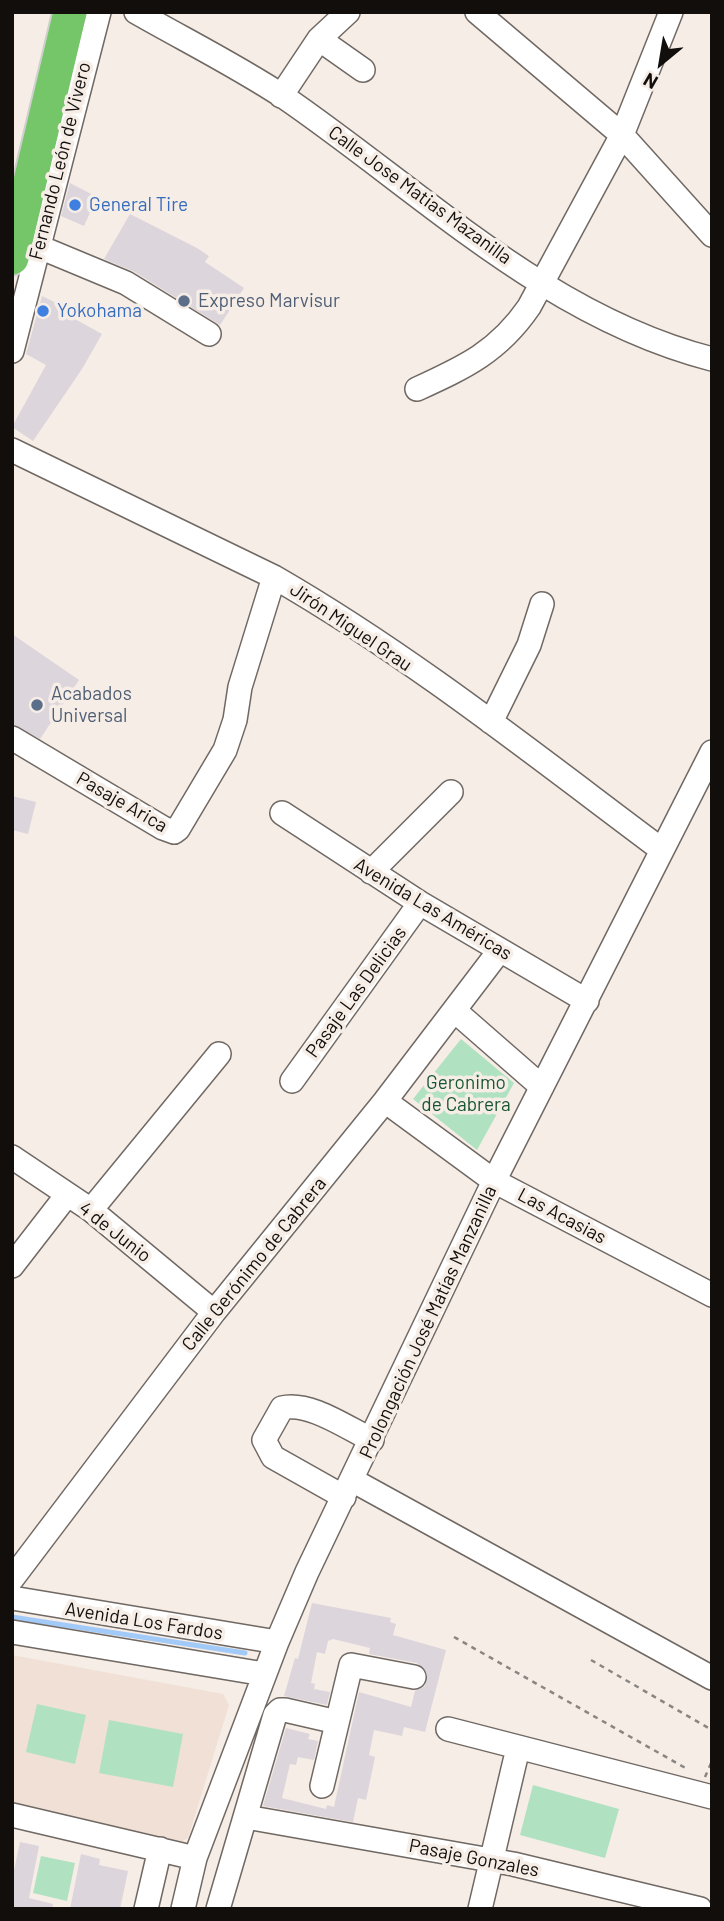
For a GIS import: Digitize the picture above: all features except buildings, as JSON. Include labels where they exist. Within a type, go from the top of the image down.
[{"type":"highway","points":[[21,234],[71,12]]},
{"type":"street","name":"Fernando León de Vivero","points":[[12,351],[21,234],[99,12]]},
{"type":"street","name":"Calle Jose Matias Mazanilla","points":[[136,12],[281,96],[543,283],[601,319],[665,345],[712,359]]},
{"type":"street","points":[[281,96],[319,39],[348,12]]},
{"type":"street","points":[[477,12],[622,135],[712,235]]},
{"type":"street","points":[[417,389],[467,365],[511,333],[543,283],[622,135],[671,12]]},
{"type":"street","points":[[319,39],[363,70]]},
{"type":"street","points":[[21,234],[126,283],[209,334]]},
{"type":"street","name":"Jirón Miguel Grau","points":[[12,450],[274,577],[327,609],[491,722],[662,850]]},
{"type":"street","name":"Pasaje Arica","points":[[12,738],[163,828],[174,832],[178,830],[225,750],[235,720],[240,687],[274,577]]},
{"type":"street","points":[[491,722],[529,645],[542,604]]},
{"type":"street","name":"Prolongación José Matías Manzanilla","points":[[183,1909],[195,1858],[277,1642],[494,1181],[712,752]]},
{"type":"street","points":[[371,872],[451,792]]},
{"type":"street","name":"Avenida Las Américas","points":[[282,813],[420,903],[587,1001]]},
{"type":"street","name":"Pasaje Las Delicias","points":[[292,1081],[420,903]]},
{"type":"street","name":"Calle Gerónimo de Cabrera","points":[[12,1580],[214,1312],[385,1101],[500,950]]},
{"type":"street","points":[[455,1011],[542,1087]]},
{"type":"street","points":[[91,1210],[219,1054]]},
{"type":"street","name":"Las Acasias","points":[[385,1101],[494,1181],[712,1295]]},
{"type":"street","name":"4 de Junio","points":[[12,1157],[91,1210],[214,1312]]},
{"type":"street","points":[[12,1266],[67,1195]]},
{"type":"street","points":[[372,1440],[306,1409],[289,1406],[282,1408],[264,1440],[264,1446],[273,1457],[348,1488],[712,1678]]},
{"type":"street","name":"Avenida Los Fardos","points":[[12,1598],[277,1642]]},
{"type":"street","name":"Avenida Los Fardos","points":[[12,1632],[264,1674]]},
{"type":"street","points":[[322,1786],[351,1665],[414,1676]]},
{"type":"street","points":[[218,1909],[275,1715],[280,1710],[337,1722]]},
{"type":"street","points":[[448,1729],[712,1797]]},
{"type":"street","points":[[480,1909],[518,1748]]},
{"type":"street","points":[[12,1815],[195,1858]]},
{"type":"street","name":"Pasaje Gonzales","points":[[246,1818],[492,1861],[699,1909]]},
{"type":"street","points":[[146,1909],[160,1849]]},
{"type":"path","points":[[454,1637],[693,1772]]},
{"type":"path","points":[[591,1661],[712,1730]]},
{"type":"shaded area","points":[[12,1655],[223,1694],[229,1705],[188,1838],[178,1844],[12,1806]]},
{"type":"green space","name":"Geronimo de Cabrera","points":[[461,1039],[514,1083],[477,1150],[413,1099]]},
{"type":"green space","points":[[37,1704],[86,1715],[75,1764],[26,1752]]},
{"type":"green space","points":[[109,1720],[183,1734],[173,1787],[99,1773]]},
{"type":"green space","points":[[533,1785],[619,1809],[605,1858],[520,1835]]},
{"type":"green space","points":[[41,1856],[75,1863],[67,1901],[33,1893]]},
{"type":"waterway","points":[[12,1617],[245,1653]]},
{"type":"place","name":"General Tire","points":[[75,205]]},
{"type":"place","name":"Expreso Marvisur","points":[[184,301]]},
{"type":"place","name":"Yokohama","points":[[43,311]]},
{"type":"place","name":"Acabados Universal","points":[[37,705]]}]
